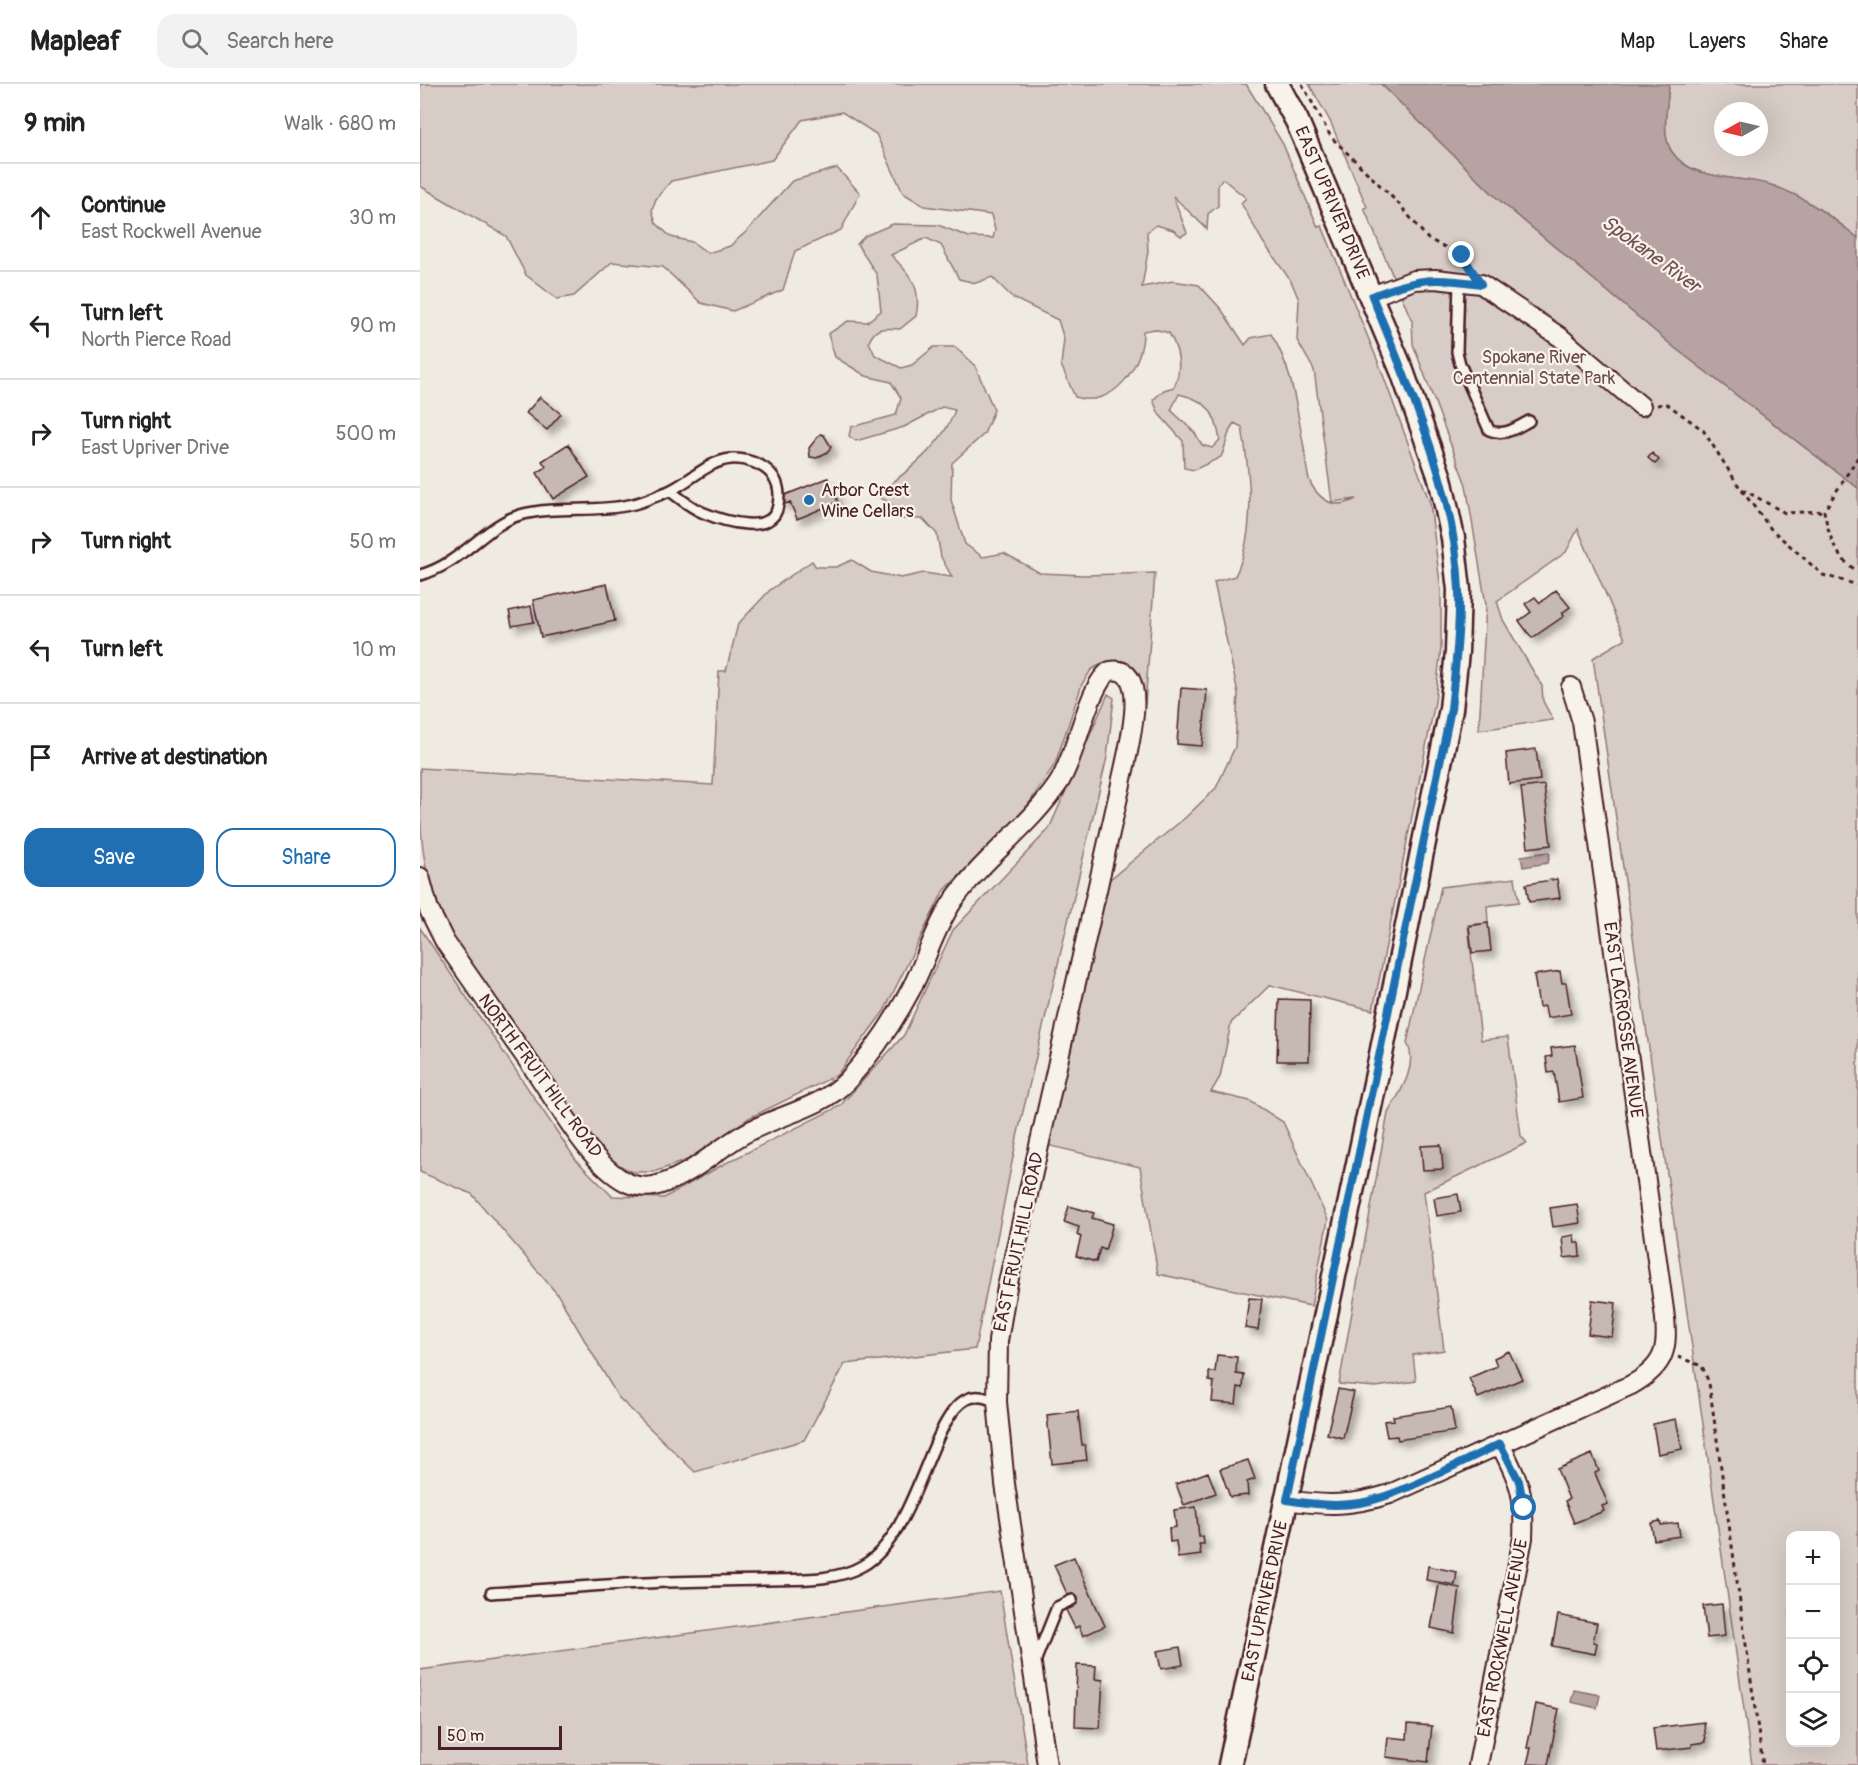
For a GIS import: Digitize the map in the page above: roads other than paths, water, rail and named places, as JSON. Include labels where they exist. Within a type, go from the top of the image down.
[{"type":"street","name":"EAST UPRIVER DRIVE","points":[[1230,1765],[1451,709],[1457,652],[1459,590],[1454,538],[1440,478],[1402,371],[1298,121],[1277,84]]},
{"type":"street","points":[[1372,296],[1414,280],[1481,284],[1560,337],[1641,406]]},
{"type":"street","name":"NORTH FRUIT HILL ROAD","points":[[420,877],[429,910],[445,942],[582,1139],[608,1170],[630,1184],[646,1188],[681,1176],[745,1133],[824,1099],[844,1084],[869,1055],[910,991],[939,923],[953,900],[1040,811],[1062,779],[1080,738],[1096,685],[1110,671],[1123,670],[1129,675],[1134,686],[1132,725]]},
{"type":"street","name":"EAST LACROSSE AVENUE","points":[[1500,1444],[1637,1381],[1653,1371],[1664,1354],[1666,1323],[1582,722],[1571,687]]},
{"type":"street","name":"EAST FRUIT HILL ROAD","points":[[1047,1765],[1005,1484],[997,1402],[998,1341],[1007,1287],[1132,725]]},
{"type":"street","points":[[1287,1500],[1325,1506],[1362,1503],[1390,1494],[1500,1444]]},
{"type":"street","name":"EAST ROCKWELL AVENUE","points":[[1478,1765],[1523,1538],[1524,1508],[1519,1481],[1500,1444]]},
{"type":"lane","points":[[1459,281],[1459,358],[1489,430],[1508,432],[1529,421]]},
{"type":"lane","points":[[420,575],[454,561],[499,525],[520,515],[628,506],[670,490],[713,465],[739,459],[756,464],[771,473],[778,489],[779,505],[776,514],[765,523],[740,523],[704,513],[670,490]]},
{"type":"lane","points":[[491,1593],[646,1582],[815,1579],[862,1567],[875,1557],[889,1541],[913,1500],[949,1416],[969,1398],[980,1396],[997,1402]]},
{"type":"lane","points":[[1033,1667],[1057,1607],[1072,1600]]},
{"type":"water","name":"Spokane River","points":[[1381,84],[1669,84],[1666,137],[1672,152],[1681,162],[1705,173],[1759,182],[1795,195],[1838,222],[1858,238],[1858,488],[1675,348],[1498,199]]},
{"type":"water","points":[[1547,852],[1550,854],[1548,863],[1523,867],[1521,856]]},
{"type":"water","points":[[1574,1690],[1600,1695],[1597,1708],[1571,1702]]},
{"type":"place","name":"Arbor Crest Wine Cellars","points":[[809,500]]},
{"type":"park label","name":"Spokane River Centennial State Park","points":[[1534,367]]}]
